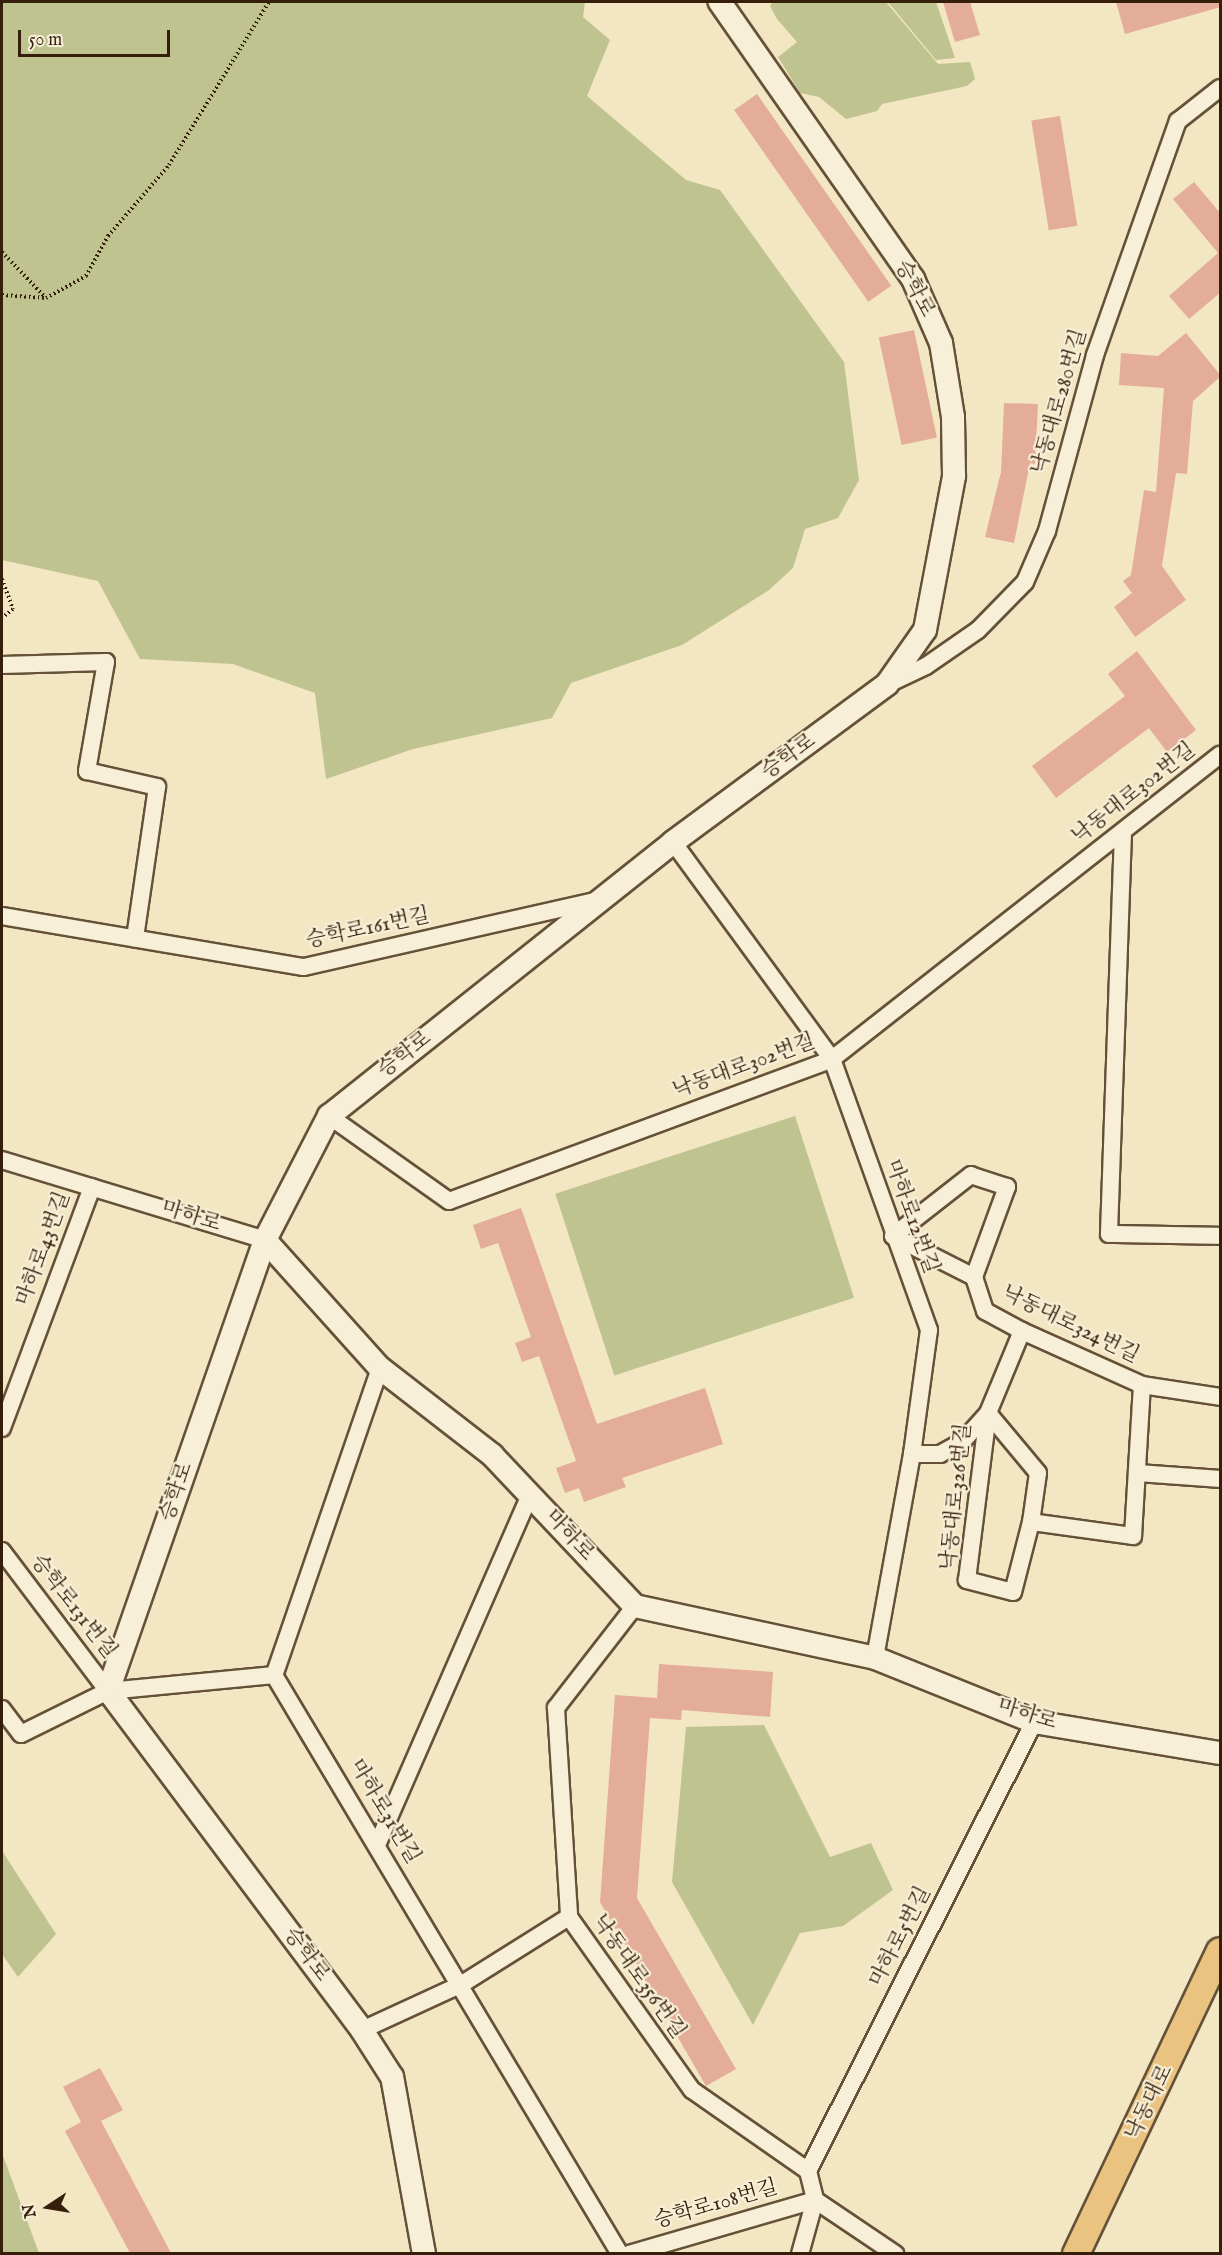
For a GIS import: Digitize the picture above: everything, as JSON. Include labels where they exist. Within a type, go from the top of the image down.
[{"type":"main road","name":"낙동대로","points":[[1076,2253],[1218,1967]]},
{"type":"street","name":"승학로","points":[[424,2253],[392,2077],[362,2030],[108,1691],[265,1240],[329,1116],[673,842],[887,684],[925,630],[954,476],[953,417],[941,343],[913,279],[720,2]]},
{"type":"street","name":"낙동대로280번길","points":[[887,684],[926,666],[978,630],[1025,582],[1047,531],[1095,355],[1178,122],[1221,88]]},
{"type":"street","points":[[2,665],[106,662],[87,771],[157,787],[135,938]]},
{"type":"street","name":"낙동대로302번길","points":[[329,1116],[449,1201],[832,1059],[1221,755]]},
{"type":"street","points":[[1123,832],[1109,1234],[1221,1236]]},
{"type":"street","name":"마하로12번길","points":[[673,842],[832,1059],[893,1236],[929,1330],[912,1454],[875,1658]]},
{"type":"street","name":"승학로161번길","points":[[2,916],[304,966],[599,900]]},
{"type":"street","name":"마하로","points":[[2,1160],[265,1240],[380,1368],[492,1455],[635,1606],[875,1658],[1034,1722],[1221,1753]]},
{"type":"street","points":[[971,1175],[1007,1187],[974,1277],[893,1236],[971,1175]]},
{"type":"street","name":"마하로43번길","points":[[2,1428],[92,1187]]},
{"type":"street","name":"낙동대로324번길","points":[[974,1277],[985,1311],[1022,1330],[1142,1385],[1221,1397]]},
{"type":"street","points":[[912,1454],[940,1454],[955,1446],[988,1413],[1022,1330]]},
{"type":"street","points":[[2,1708],[21,1734],[108,1691],[274,1675],[380,1368]]},
{"type":"street","points":[[988,1413],[1038,1473],[1031,1522],[1133,1536],[1139,1473],[1142,1385]]},
{"type":"street","name":"낙동대로326번길","points":[[988,1413],[967,1580],[1013,1592],[1031,1522]]},
{"type":"street","points":[[1139,1473],[1221,1479]]},
{"type":"street","points":[[377,1845],[530,1494]]},
{"type":"street","name":"승학로131번길","points":[[2,1551],[108,1691]]},
{"type":"street","name":"낙동대로356번길","points":[[635,1606],[556,1708],[569,1917],[692,2090],[808,2172]]},
{"type":"street","name":"마하로31번길","points":[[274,1675],[462,1984],[620,2253]]},
{"type":"street","name":"마하로5번길","points":[[808,2172],[1034,1722]]},
{"type":"street","points":[[362,2030],[462,1984],[569,1917]]},
{"type":"street","points":[[800,2253],[815,2200],[808,2172]]},
{"type":"street","points":[[815,2200],[895,2253]]},
{"type":"street","name":"승학로108번길","points":[[628,2253],[815,2200]]},
{"type":"path","points":[[2,295],[46,298],[86,276],[108,236],[151,191],[269,2]]},
{"type":"path","points":[[2,252],[46,298]]},
{"type":"path","points":[[2,579],[13,609],[2,618]]},
{"type":"green space","points":[[2,2],[585,2],[583,17],[610,40],[587,96],[686,180],[720,190],[844,362],[859,480],[838,518],[805,529],[793,568],[769,590],[682,645],[571,683],[552,718],[413,749],[326,779],[315,693],[233,664],[140,659],[98,581],[2,560]]},
{"type":"green space","points":[[773,2],[886,2],[938,64],[970,62],[975,79],[967,86],[882,104],[877,111],[846,119],[819,97],[800,93],[778,57],[797,42],[777,19],[770,6]]},
{"type":"green space","points":[[888,2],[936,2],[955,58],[936,60]]},
{"type":"green space","points":[[795,1116],[854,1298],[614,1376],[555,1194]]},
{"type":"green space","points":[[764,1725],[830,1857],[871,1843],[893,1890],[843,1926],[800,1933],[753,2025],[672,1882],[686,1727]]},
{"type":"green space","points":[[2,1851],[56,1934],[18,1977],[2,1954]]},
{"type":"green space","points":[[2,2153],[39,2253],[2,2253]]},
{"type":"building","points":[[943,2],[970,2],[980,35],[955,42]]},
{"type":"building","points":[[1116,2],[1221,2],[1221,7],[1125,34]]},
{"type":"building","points":[[757,94],[891,286],[868,302],[734,110]]},
{"type":"building","points":[[1060,116],[1077,226],[1049,230],[1031,121]]},
{"type":"building","points":[[1194,182],[1221,214],[1221,292],[1189,319],[1169,296],[1218,253],[1173,199]]},
{"type":"building","points":[[914,330],[937,438],[902,445],[879,337]]},
{"type":"building","points":[[1186,333],[1221,376],[1193,401],[1187,474],[1176,473],[1162,566],[1186,600],[1135,637],[1114,607],[1132,593],[1123,581],[1131,575],[1144,490],[1156,492],[1164,388],[1119,385],[1121,353],[1158,356]]},
{"type":"building","points":[[1004,403],[1038,404],[1035,464],[1030,463],[1014,543],[985,537],[1001,472]]},
{"type":"building","points":[[1137,651],[1196,730],[1167,752],[1149,728],[1056,798],[1032,766],[1125,696],[1108,674]]},
{"type":"building","points":[[521,1208],[597,1424],[705,1388],[723,1444],[622,1478],[626,1487],[584,1502],[579,1488],[565,1493],[556,1468],[576,1461],[539,1356],[522,1362],[515,1343],[531,1337],[498,1243],[481,1249],[473,1225]]},
{"type":"building","points":[[659,1664],[773,1672],[770,1717],[682,1710],[681,1720],[650,1718],[637,1898],[736,2069],[706,2086],[600,1902],[615,1695],[657,1698]]},
{"type":"building","points":[[100,2068],[123,2110],[101,2121],[171,2253],[130,2253],[65,2131],[81,2122],[63,2087]]}]
